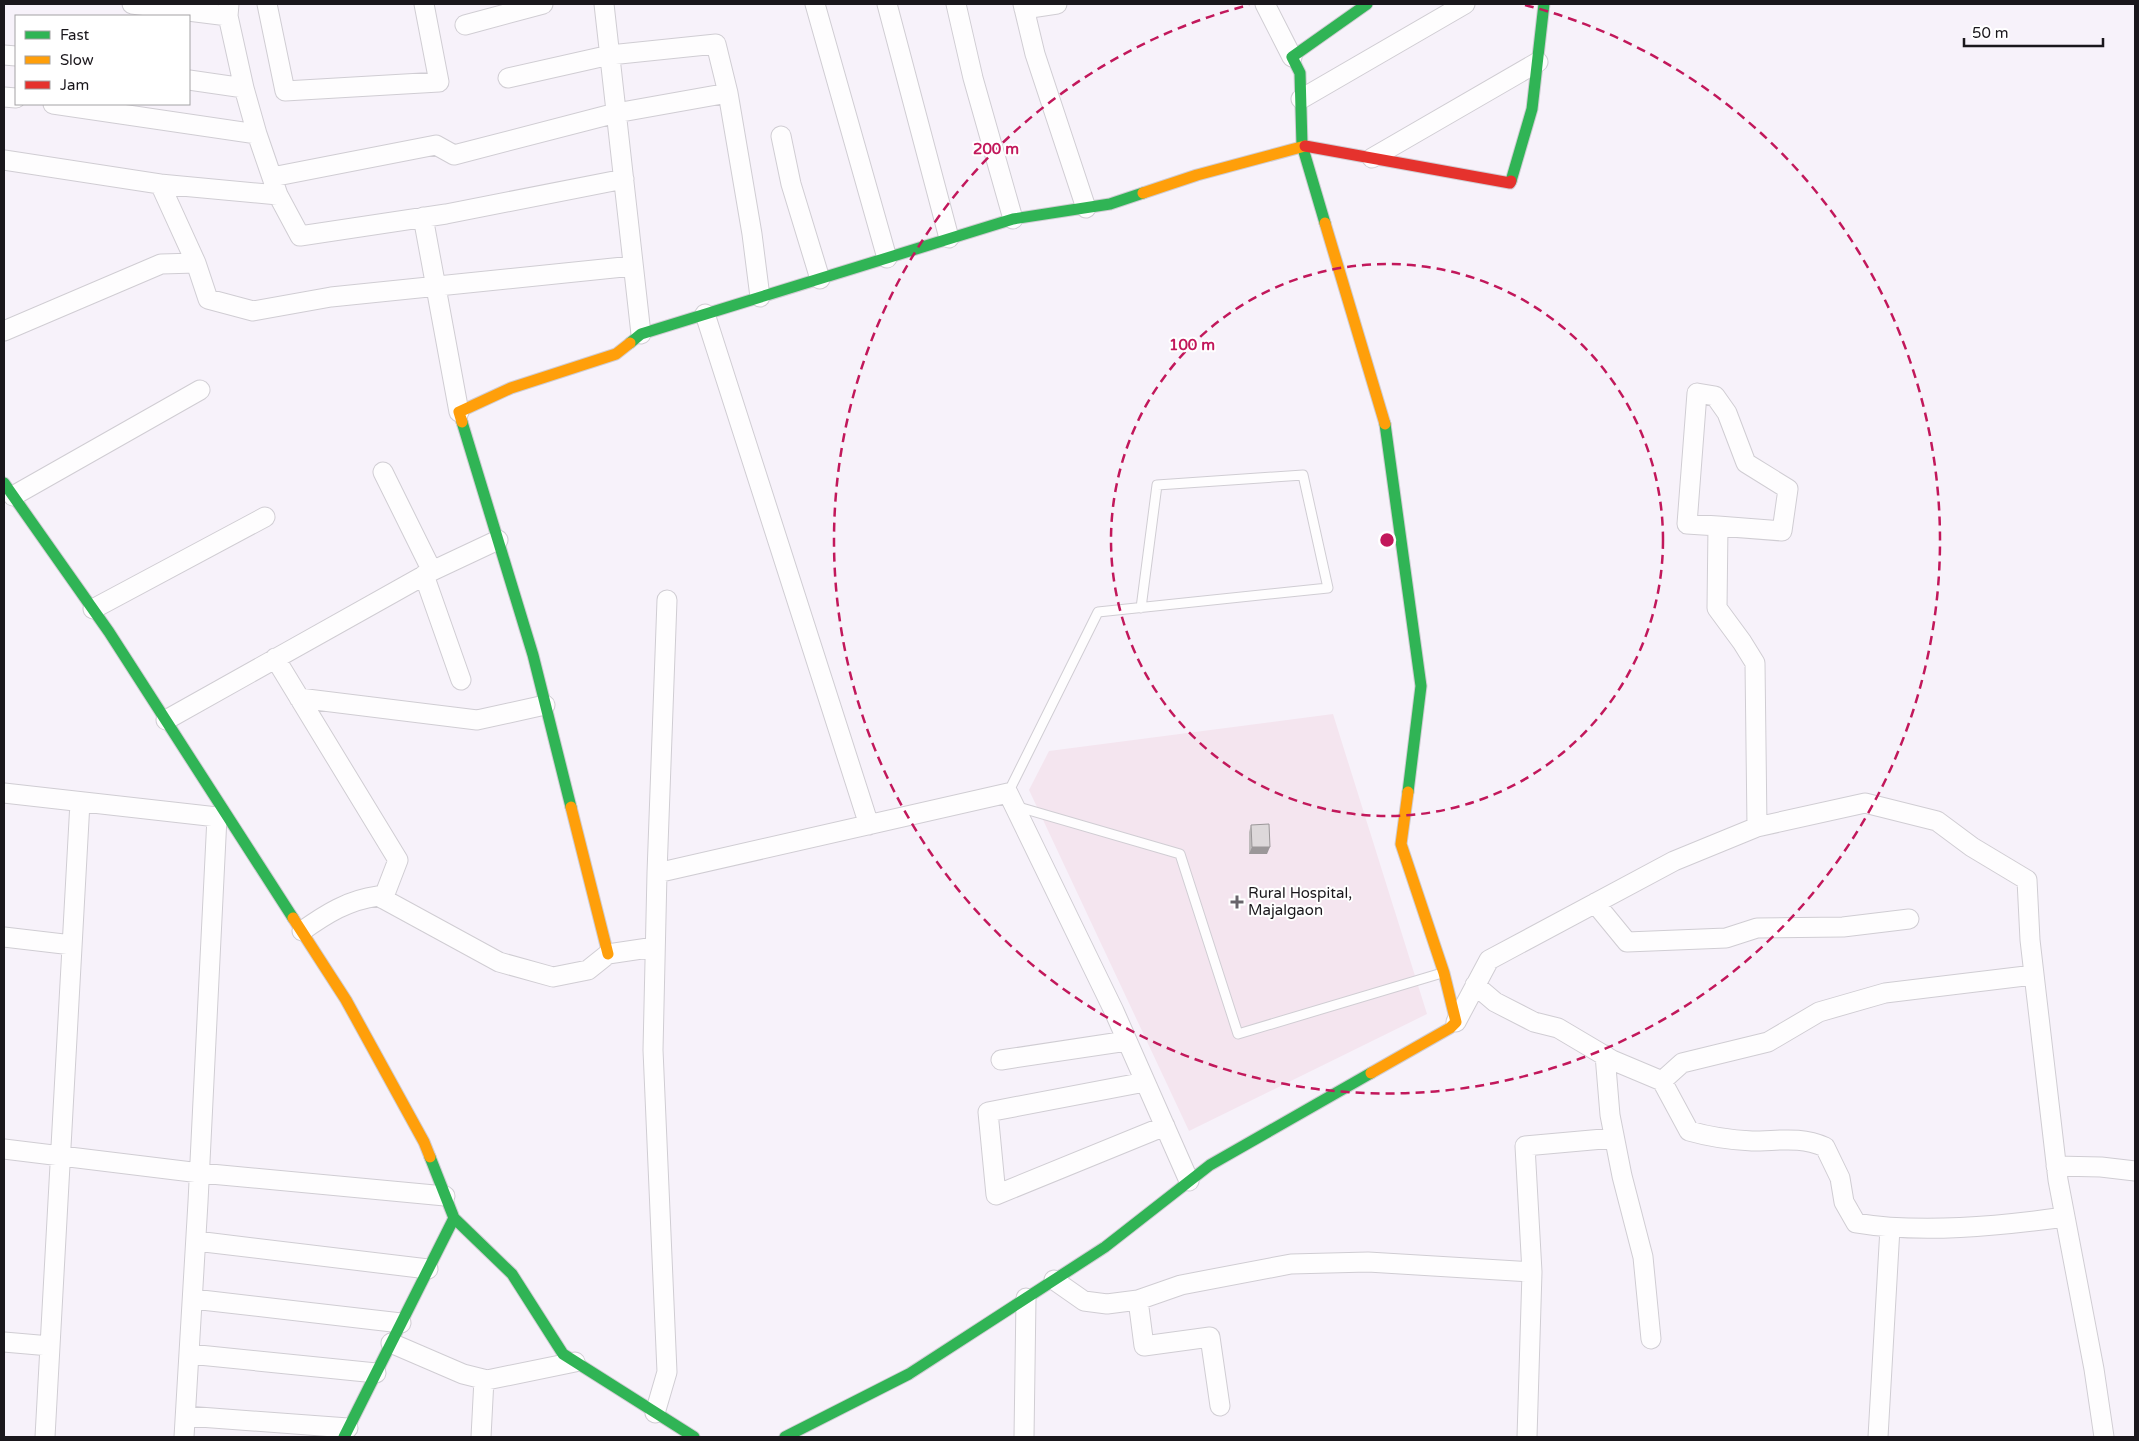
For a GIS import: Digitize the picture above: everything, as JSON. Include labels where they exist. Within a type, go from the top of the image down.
[{"type":"street","points":[[132,4],[228,10],[244,88],[257,134],[275,186],[300,236],[423,217],[624,179]]},
{"type":"street","points":[[267,4],[285,91],[439,82],[424,4]]},
{"type":"street","points":[[465,26],[543,4]]},
{"type":"street","points":[[604,4],[640,334]]},
{"type":"street","points":[[814,4],[887,258]]},
{"type":"street","points":[[887,4],[949,238]]},
{"type":"street","points":[[956,4],[973,78],[1013,219]]},
{"type":"street","points":[[1057,4],[1024,6],[1034,54],[1086,208]]},
{"type":"street","points":[[1265,4],[1300,73],[1302,146],[1385,420],[1421,686],[1401,844],[1444,973],[1456,1022]]},
{"type":"street","points":[[1292,57],[1367,4]]},
{"type":"street","points":[[1301,99],[1465,4]]},
{"type":"street","points":[[459,412],[511,388],[616,354],[640,334],[1013,219],[1110,204],[1197,175],[1302,146],[1510,183],[1532,109],[1544,4]]},
{"type":"street","points":[[508,78],[610,55],[716,44],[728,92],[752,234],[760,297]]},
{"type":"street","points":[[1372,158],[1538,62]]},
{"type":"street","points":[[190,80],[244,88]]},
{"type":"street","points":[[4,160],[160,184],[275,186],[436,146],[454,155],[616,113],[728,92]]},
{"type":"street","points":[[60,105],[257,134]]},
{"type":"street","points":[[781,136],[791,184],[820,279]]},
{"type":"street","points":[[160,184],[196,263],[208,299],[253,311],[331,297],[633,266]]},
{"type":"street","points":[[423,217],[459,412],[533,655],[608,954]]},
{"type":"street","points":[[4,330],[161,264],[196,263]]},
{"type":"street","points":[[705,314],[869,825]]},
{"type":"street","points":[[200,390],[8,490],[93,609],[346,1000],[424,1142],[454,1218],[512,1274],[564,1354],[655,1413],[679,1432],[694,1437]]},
{"type":"street","points":[[1697,393],[1715,396],[1727,413],[1746,463],[1788,489],[1782,531],[1718,526],[1687,524],[1697,393]]},
{"type":"street","points":[[383,472],[428,573],[461,680]]},
{"type":"street","points":[[93,609],[265,517]]},
{"type":"street","points":[[1718,526],[1717,608],[1755,663],[1757,827]]},
{"type":"street","points":[[166,720],[428,573],[498,540]]},
{"type":"street","points":[[655,1413],[667,1372],[653,1050],[656,874],[667,600]]},
{"type":"street","points":[[275,658],[398,860],[383,899]]},
{"type":"street","points":[[299,698],[477,720],[545,704]]},
{"type":"street","points":[[4,793],[216,816],[200,1173],[184,1437]]},
{"type":"street","points":[[656,874],[869,825],[1011,799],[1127,1040],[1189,1181]]},
{"type":"street","points":[[45,1437],[80,802]]},
{"type":"street","points":[[785,1437],[909,1374],[1105,1247],[1210,1165],[1450,1028],[1456,1022],[1489,960],[1674,861],[1757,827],[1865,803],[1937,821],[1972,847],[2026,880],[2034,975],[2056,1166],[2094,1369],[2104,1437]]},
{"type":"street","points":[[302,931],[330,911],[359,899],[378,896],[499,962],[553,977],[588,970],[608,954],[655,947]]},
{"type":"street","points":[[1595,903],[1627,942],[1726,938],[1757,928],[1843,927],[1909,919]]},
{"type":"street","points":[[4,937],[72,945]]},
{"type":"street","points":[[1662,1081],[1682,1063],[1768,1042],[1819,1012],[1885,993],[2034,975]]},
{"type":"street","points":[[1475,985],[1495,1002],[1534,1022],[1558,1028],[1605,1055],[1662,1081],[1690,1132],[1711,1138],[1750,1141],[1808,1140],[1825,1147],[1840,1178],[1844,1202],[1856,1223],[1890,1228],[1916,1229],[1999,1224],[2065,1216]]},
{"type":"street","points":[[1001,1060],[1127,1040]]},
{"type":"street","points":[[1605,1055],[1614,1138],[1643,1257],[1651,1339]]},
{"type":"street","points":[[1145,1082],[988,1112],[996,1195],[1165,1126]]},
{"type":"street","points":[[1527,1437],[1532,1272],[1525,1146],[1614,1138]]},
{"type":"street","points":[[4,1148],[200,1173],[445,1196]]},
{"type":"street","points":[[2056,1166],[2101,1167],[2135,1172]]},
{"type":"street","points":[[186,1416],[346,1433],[454,1218]]},
{"type":"street","points":[[1878,1437],[1890,1228]]},
{"type":"street","points":[[196,1241],[428,1270]]},
{"type":"street","points":[[1054,1280],[1084,1301],[1107,1304],[1138,1300],[1181,1285],[1291,1264],[1368,1262],[1532,1272]]},
{"type":"street","points":[[1024,1437],[1026,1298]]},
{"type":"street","points":[[193,1299],[401,1323]]},
{"type":"street","points":[[1138,1300],[1144,1346],[1210,1337],[1220,1406]]},
{"type":"street","points":[[4,1342],[50,1346]]},
{"type":"street","points":[[391,1343],[462,1374],[484,1379],[563,1366],[575,1362]]},
{"type":"street","points":[[190,1354],[376,1373]]},
{"type":"street","points":[[481,1437],[484,1379]]},
{"type":"lane","points":[[1141,608],[1157,485],[1303,475],[1328,588],[1141,608],[1098,612],[1011,799],[1180,854],[1238,1034],[1444,973]]},
{"type":"shaded area","name":"Rural Hospital, Majalgaon","points":[[1333,714],[1427,1014],[1189,1131],[1029,790],[1049,751]]},
{"type":"building","points":[[1269,824],[1270,847],[1252,847],[1251,825]]},
{"type":"traffic: fast","points":[[1325,223],[1302,145],[1300,73],[1292,57],[1367,4]]},
{"type":"traffic: fast","points":[[1511,181],[1532,109],[1544,4]]},
{"type":"traffic: fast","points":[[630,343],[641,334],[1013,219],[1110,204],[1143,193]]},
{"type":"traffic: fast","points":[[462,422],[533,655],[571,807]]},
{"type":"traffic: fast","points":[[1385,424],[1421,686],[1408,792]]},
{"type":"traffic: fast","points":[[4,483],[109,632],[293,918]]},
{"type":"traffic: fast","points":[[785,1437],[909,1374],[1105,1247],[1210,1165],[1371,1073]]},
{"type":"traffic: fast","points":[[344,1437],[454,1218],[430,1157]]},
{"type":"traffic: fast","points":[[454,1218],[512,1274],[563,1354],[694,1437]]},
{"type":"traffic: slow","points":[[1143,193],[1197,175],[1305,146]]},
{"type":"traffic: slow","points":[[1325,223],[1385,424]]},
{"type":"traffic: slow","points":[[462,422],[459,412],[511,388],[616,354],[630,343]]},
{"type":"traffic: slow","points":[[1371,1073],[1450,1028],[1456,1022],[1444,973],[1401,844],[1408,792]]},
{"type":"traffic: slow","points":[[571,807],[608,954]]},
{"type":"traffic: slow","points":[[293,918],[346,1000],[424,1142],[430,1157]]},
{"type":"traffic: jam","points":[[1305,146],[1510,183],[1511,181]]},
{"type":"place","name":"Rural Hospital, Majalgaon","points":[[1237,902]]}]
